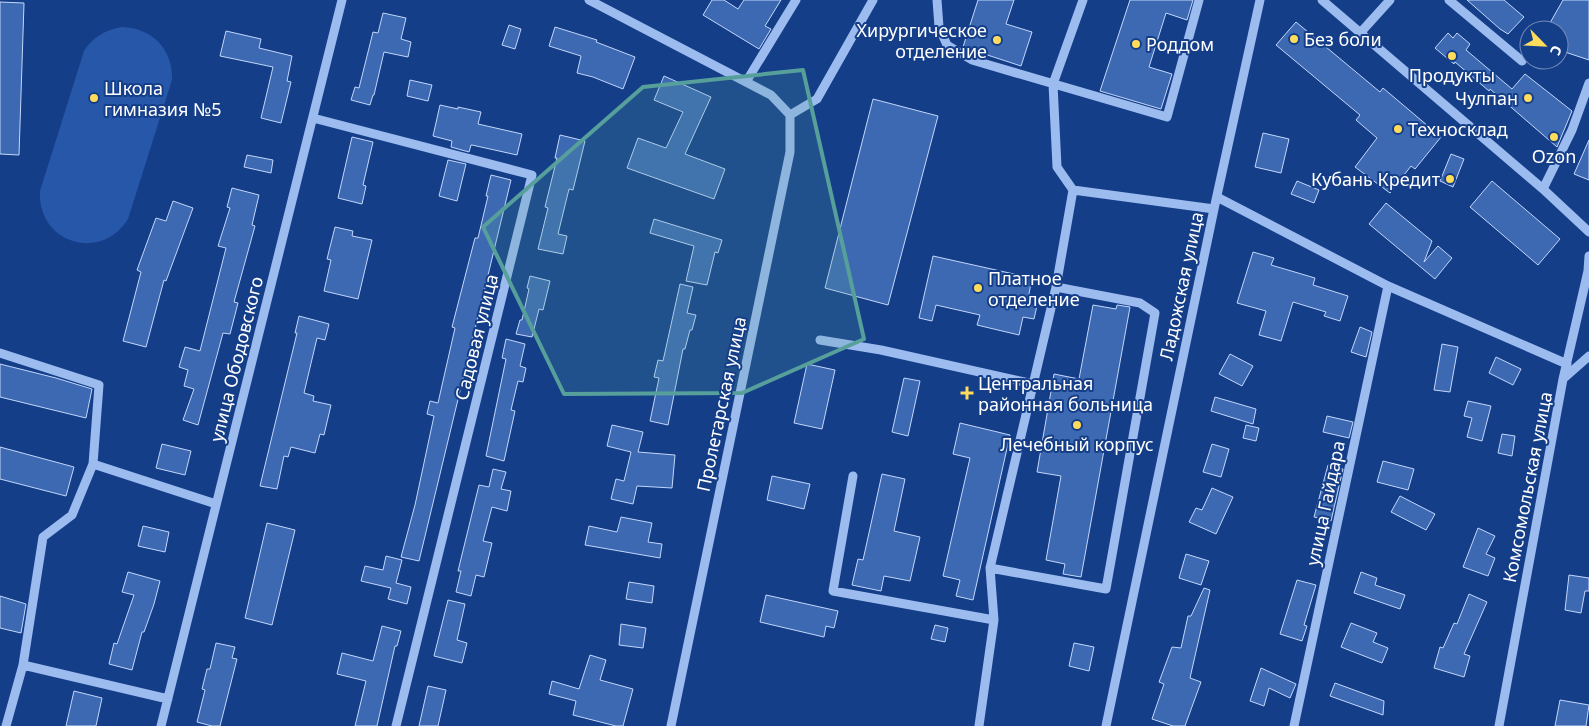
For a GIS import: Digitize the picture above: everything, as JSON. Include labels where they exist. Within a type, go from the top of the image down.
[{"type":"street","name":"улица Ободовского","points":[[161,726],[342,0]]},
{"type":"street","points":[[590,0],[771,95],[790,115],[817,99],[873,0]]},
{"type":"street","points":[[746,82],[796,0]]},
{"type":"street","points":[[937,0],[939,27],[946,45],[972,60],[1167,117],[1199,0]]},
{"type":"street","points":[[979,726],[994,620],[990,568],[1056,287],[1073,190],[1057,167],[1053,84],[1083,0]]},
{"type":"street","name":"Ладожская улица","points":[[1106,726],[1214,209],[1260,0]]},
{"type":"street","points":[[1322,0],[1543,189],[1589,232]]},
{"type":"street","points":[[1361,32],[1390,0]]},
{"type":"street","points":[[1449,0],[1519,58]]},
{"type":"street","points":[[1543,189],[1572,130],[1589,83]]},
{"type":"street","name":"Пролетарская улица","points":[[672,726],[790,152],[790,115]]},
{"type":"street","name":"Садовая улица","points":[[313,118],[532,175],[396,726]]},
{"type":"street","points":[[1073,190],[1214,209]]},
{"type":"street","points":[[1217,197],[1388,286],[1567,364]]},
{"type":"street","name":"Комсомольская улица","points":[[1499,726],[1563,379],[1589,275],[1589,256]]},
{"type":"street","name":"улица Гайдара","points":[[1294,726],[1388,286]]},
{"type":"street","points":[[990,568],[1106,589],[1155,313],[1140,303],[1056,287]]},
{"type":"street","points":[[820,340],[881,350],[1033,384]]},
{"type":"street","points":[[0,353],[99,384],[94,464],[72,515],[43,537],[23,665],[6,726]]},
{"type":"street","points":[[1563,379],[1589,356]]},
{"type":"street","points":[[94,464],[216,504]]},
{"type":"street","points":[[853,476],[833,591],[994,620]]},
{"type":"street","points":[[23,665],[168,699]]},
{"type":"highlighted area","points":[[803,70],[864,339],[742,393],[564,394],[483,227],[643,87]]},
{"type":"shaded area","points":[[122,27],[143,31],[159,42],[169,59],[172,80],[128,219],[116,233],[102,240],[88,243],[73,241],[59,234],[49,224],[42,209],[40,191],[84,51],[100,35]]},
{"type":"building","points":[[712,0],[724,0],[738,9],[744,0],[781,0],[765,26],[771,29],[759,49],[703,15]]},
{"type":"building","name":"Хирургическое отделение","points":[[978,0],[1014,0],[1006,24],[1032,32],[1021,66],[963,47]]},
{"type":"building","name":"Роддом","points":[[1130,0],[1193,0],[1187,20],[1166,13],[1149,67],[1172,74],[1161,109],[1100,91]]},
{"type":"building","points":[[1467,0],[1504,0],[1524,17],[1519,20],[1508,34]]},
{"type":"building","points":[[1563,0],[1589,0],[1589,60],[1569,53],[1569,20],[1552,20]]},
{"type":"building","points":[[0,2],[24,3],[19,155],[0,154]]},
{"type":"building","points":[[383,13],[406,18],[401,39],[411,42],[408,57],[384,52],[370,105],[351,100],[355,87],[359,88],[373,32],[378,33]]},
{"type":"building","points":[[1296,22],[1380,92],[1383,88],[1441,137],[1415,169],[1411,166],[1390,193],[1355,167],[1377,138],[1356,120],[1360,115],[1276,45]]},
{"type":"building","points":[[509,25],[521,29],[515,49],[502,45]]},
{"type":"building","points":[[555,27],[597,40],[596,42],[635,57],[623,89],[577,73],[581,56],[549,46]]},
{"type":"building","points":[[226,31],[261,39],[259,48],[292,56],[287,81],[291,82],[281,123],[261,118],[273,67],[220,56]]},
{"type":"building","points":[[1448,33],[1453,38],[1457,33],[1470,44],[1466,50],[1512,89],[1525,74],[1572,111],[1557,147],[1490,89],[1489,91],[1455,62],[1454,64],[1435,48]]},
{"type":"building","points":[[664,76],[711,97],[685,154],[725,169],[714,199],[627,168],[638,138],[666,148],[683,112],[654,100]]},
{"type":"building","points":[[410,80],[432,85],[428,101],[407,96]]},
{"type":"building","points":[[873,99],[938,116],[888,305],[825,288]]},
{"type":"building","points":[[440,105],[481,112],[478,124],[522,134],[517,155],[472,145],[469,152],[451,147],[452,141],[433,136]]},
{"type":"building","points":[[1263,133],[1289,139],[1281,173],[1255,167]]},
{"type":"building","points":[[560,135],[585,141],[573,190],[569,189],[558,234],[567,236],[563,254],[538,249],[548,208],[545,207],[557,158],[555,158]]},
{"type":"building","points":[[352,137],[373,142],[363,185],[366,186],[362,204],[338,198]]},
{"type":"building","points":[[1589,140],[1589,180],[1574,174]]},
{"type":"building","points":[[1451,154],[1464,159],[1453,187],[1440,181]]},
{"type":"building","points":[[247,155],[273,160],[271,173],[244,167]]},
{"type":"building","points":[[448,160],[466,164],[457,201],[439,196]]},
{"type":"building","points":[[491,175],[511,180],[419,561],[401,557],[415,505],[434,416],[427,414],[430,401],[438,403],[455,328],[452,327],[475,238],[478,238]]},
{"type":"building","points":[[1297,181],[1319,190],[1314,203],[1291,194]]},
{"type":"building","points":[[1492,181],[1560,239],[1538,265],[1470,207]]},
{"type":"building","points":[[232,188],[259,195],[252,225],[255,226],[234,302],[238,303],[230,334],[223,333],[198,425],[183,420],[194,389],[184,386],[188,370],[179,367],[185,347],[200,351],[226,248],[218,246],[230,208],[227,207]]},
{"type":"building","points":[[173,201],[193,208],[166,281],[164,280],[146,347],[123,341],[141,272],[137,270],[156,218],[166,221]]},
{"type":"building","points":[[1386,203],[1432,241],[1424,262],[1438,246],[1452,258],[1435,279],[1369,224]]},
{"type":"building","points":[[654,219],[722,240],[718,253],[715,252],[707,285],[686,281],[694,246],[650,233]]},
{"type":"building","points":[[335,227],[353,231],[352,236],[372,240],[358,299],[324,291],[331,260],[327,259]]},
{"type":"building","points":[[1253,252],[1274,258],[1271,265],[1315,278],[1313,285],[1348,296],[1340,321],[1324,316],[1326,312],[1293,302],[1281,341],[1259,335],[1266,311],[1237,303]]},
{"type":"building","name":"Платное отделение","points":[[933,256],[1032,278],[1028,299],[1038,301],[1034,319],[1023,317],[1019,335],[977,325],[980,315],[936,305],[932,321],[919,318]]},
{"type":"building","points":[[530,276],[550,281],[543,310],[539,309],[532,337],[516,334],[520,320],[522,320]]},
{"type":"building","points":[[680,284],[693,287],[687,313],[696,315],[685,349],[683,349],[668,425],[650,421],[659,378],[654,377],[658,360],[663,361]]},
{"type":"building","name":"Лечебный корпус","points":[[1093,305],[1116,309],[1117,305],[1130,307],[1081,577],[1063,574],[1065,564],[1046,560],[1061,476],[1037,472],[1054,374],[1079,379]]},
{"type":"building","points":[[299,316],[329,324],[325,340],[317,338],[304,393],[314,396],[313,401],[331,405],[324,435],[320,434],[315,453],[291,447],[288,457],[284,456],[277,489],[260,486],[297,333],[295,333]]},
{"type":"building","points":[[1360,327],[1372,332],[1366,357],[1351,352]]},
{"type":"building","points":[[506,339],[525,344],[520,366],[526,368],[523,382],[518,381],[511,410],[515,411],[504,461],[486,456],[506,359],[502,358]]},
{"type":"building","points":[[1442,344],[1458,347],[1450,392],[1434,390]]},
{"type":"building","points":[[1230,354],[1253,366],[1242,386],[1219,374]]},
{"type":"building","points":[[1496,357],[1521,369],[1513,385],[1489,373]]},
{"type":"building","points":[[0,364],[92,389],[86,418],[0,397]]},
{"type":"building","points":[[807,364],[835,370],[822,429],[794,423]]},
{"type":"building","points":[[904,378],[920,381],[908,436],[892,432]]},
{"type":"building","points":[[1215,397],[1256,409],[1253,424],[1211,411]]},
{"type":"building","points":[[1468,401],[1491,406],[1482,441],[1467,437],[1472,418],[1464,416]]},
{"type":"building","points":[[1327,416],[1353,422],[1349,438],[1323,432]]},
{"type":"building","points":[[960,423],[1010,435],[973,600],[956,596],[960,580],[943,576],[970,458],[953,454]]},
{"type":"building","points":[[612,425],[643,432],[638,452],[675,455],[672,488],[637,486],[633,504],[611,499],[616,479],[624,481],[631,452],[607,446]]},
{"type":"building","points":[[1246,425],[1259,428],[1256,441],[1243,438]]},
{"type":"building","points":[[1502,434],[1515,436],[1512,456],[1498,453]]},
{"type":"building","points":[[162,444],[191,451],[185,475],[156,468]]},
{"type":"building","points":[[1212,444],[1229,449],[1221,477],[1203,472]]},
{"type":"building","points":[[0,447],[74,467],[66,496],[0,479]]},
{"type":"building","points":[[1383,461],[1414,469],[1408,490],[1377,482]]},
{"type":"building","points":[[1328,465],[1343,469],[1331,521],[1314,517]]},
{"type":"building","points":[[493,469],[506,472],[501,489],[511,491],[507,511],[492,507],[483,541],[492,543],[484,577],[476,575],[471,596],[456,592],[461,571],[458,571],[479,485],[489,487]]},
{"type":"building","points":[[882,474],[905,479],[894,531],[920,537],[910,581],[884,576],[881,591],[852,585],[858,559],[863,560]]},
{"type":"building","points":[[772,476],[810,484],[804,509],[767,500]]},
{"type":"building","points":[[1212,488],[1233,497],[1216,534],[1189,522],[1196,508],[1202,510]]},
{"type":"building","points":[[1400,496],[1435,514],[1426,530],[1391,512]]},
{"type":"building","points":[[621,517],[652,523],[648,542],[662,544],[660,558],[585,545],[589,526],[617,532]]},
{"type":"building","points":[[267,523],[295,530],[272,625],[245,618]]},
{"type":"building","points":[[143,526],[169,532],[165,552],[138,546]]},
{"type":"building","points":[[1478,528],[1495,536],[1486,554],[1495,558],[1488,576],[1463,567]]},
{"type":"building","points":[[1186,554],[1209,561],[1201,585],[1179,578]]},
{"type":"building","points":[[386,556],[402,560],[396,583],[411,587],[407,604],[388,599],[391,588],[361,581],[365,566],[383,570]]},
{"type":"building","points":[[128,572],[160,581],[154,604],[144,632],[142,632],[132,670],[109,664],[114,643],[117,644],[134,595],[122,592]]},
{"type":"building","points":[[1361,572],[1377,578],[1375,585],[1405,595],[1400,609],[1354,593]]},
{"type":"building","points":[[1569,575],[1589,578],[1589,591],[1585,591],[1581,613],[1565,610]]},
{"type":"building","points":[[1297,580],[1316,585],[1304,625],[1307,626],[1302,641],[1280,634]]},
{"type":"building","points":[[629,582],[654,586],[652,603],[626,599]]},
{"type":"building","points":[[1204,588],[1210,590],[1190,678],[1201,682],[1185,726],[1173,726],[1152,719],[1164,684],[1159,682],[1172,647],[1181,648],[1188,616],[1191,616]]},
{"type":"building","points":[[1469,594],[1487,602],[1464,654],[1470,656],[1464,677],[1434,668],[1440,647],[1443,648],[1454,623],[1457,624]]},
{"type":"building","points":[[766,595],[838,611],[834,628],[826,626],[824,637],[760,622]]},
{"type":"building","points":[[0,596],[26,604],[21,633],[0,628]]},
{"type":"building","points":[[448,600],[465,604],[457,640],[467,643],[462,663],[434,656]]},
{"type":"building","points":[[1351,623],[1377,633],[1373,642],[1388,648],[1382,663],[1341,647]]},
{"type":"building","points":[[621,624],[646,628],[643,648],[619,645]]},
{"type":"building","points":[[935,625],[948,628],[945,642],[931,639]]},
{"type":"building","points":[[382,626],[401,631],[397,646],[395,646],[377,726],[355,726],[366,681],[337,674],[342,653],[373,661]]},
{"type":"building","points":[[216,643],[235,647],[232,658],[237,659],[220,726],[212,726],[197,722],[205,690],[202,689],[207,669],[210,669]]},
{"type":"building","points":[[1074,643],[1094,647],[1089,671],[1069,666]]},
{"type":"building","points":[[590,655],[606,660],[600,680],[633,689],[623,726],[616,726],[573,715],[576,701],[549,694],[552,681],[579,689]]},
{"type":"building","points":[[1261,668],[1296,684],[1290,698],[1269,688],[1264,706],[1250,701]]},
{"type":"building","points":[[1335,683],[1384,701],[1383,715],[1330,696]]},
{"type":"building","points":[[428,686],[446,690],[438,726],[419,726]]},
{"type":"building","points":[[74,691],[102,698],[96,726],[66,726]]},
{"type":"building","points":[[1560,700],[1589,705],[1586,726],[1555,726]]},
{"type":"place","name":"Без боли","points":[[1294,39]]},
{"type":"place","name":"Хирургическое отделение","points":[[997,40]]},
{"type":"place","name":"Роддом","points":[[1136,44]]},
{"type":"place","name":"Продукты","points":[[1452,56]]},
{"type":"place","name":"Школа гимназия №5","points":[[94,98]]},
{"type":"place","name":"Чулпан","points":[[1528,98]]},
{"type":"place","name":"Техносклад","points":[[1398,129]]},
{"type":"place","name":"Ozon","points":[[1554,137]]},
{"type":"place","name":"Кубань Кредит","points":[[1450,179]]},
{"type":"place","name":"Платное отделение","points":[[978,288]]},
{"type":"place","name":"Центральная районная больница","points":[[967,393]]},
{"type":"place","name":"Лечебный корпус","points":[[1077,425]]}]
